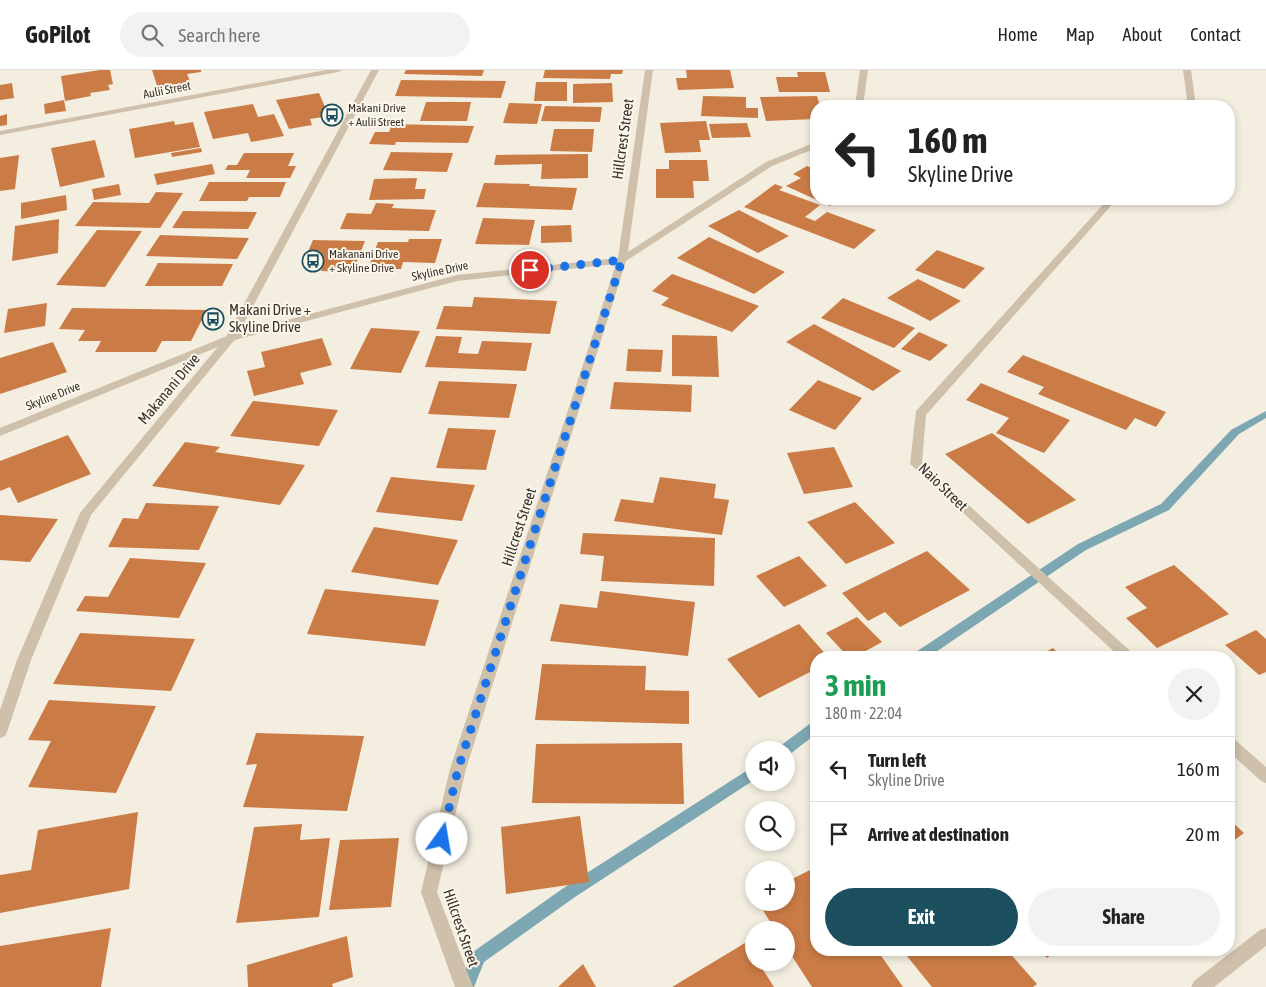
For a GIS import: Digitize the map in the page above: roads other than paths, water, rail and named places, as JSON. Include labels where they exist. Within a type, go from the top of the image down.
[{"type":"street","name":"Aulii Street","points":[[0,133],[338,70]]},
{"type":"street","name":"Makanani Drive","points":[[0,732],[24,660],[86,513],[231,338],[375,70]]},
{"type":"street","name":"Hillcrest Street","points":[[464,987],[429,892],[458,769],[622,260],[649,70]]},
{"type":"street","points":[[860,100],[864,70]]},
{"type":"street","points":[[1187,70],[1191,100]]},
{"type":"street","name":"Skyline Drive","points":[[0,432],[231,338],[457,278],[622,260],[769,164],[810,147]]},
{"type":"street","name":"Naio Street","points":[[1108,205],[920,414],[916,464],[1123,651]]},
{"type":"street","points":[[1235,748],[1266,776]]},
{"type":"street","points":[[1200,987],[1266,936]]},
{"type":"waterway","points":[[927,651],[1082,547],[1165,507],[1235,432],[1266,414]]},
{"type":"waterway","points":[[795,743],[810,731]]},
{"type":"waterway","points":[[466,987],[478,957],[570,892],[745,778]]},
{"type":"place","name":"Makani Drive + Aulii Street","points":[[332,115]]},
{"type":"place","name":"Makanani Drive + Skyline Drive","points":[[313,261]]},
{"type":"place","name":"Makani Drive + Skyline Drive","points":[[213,319]]}]
